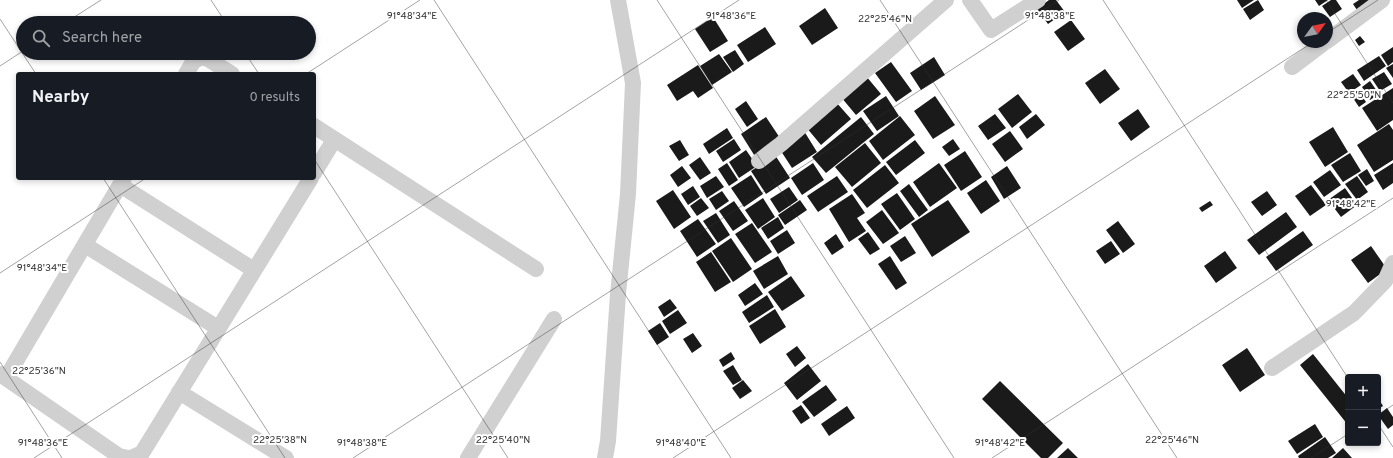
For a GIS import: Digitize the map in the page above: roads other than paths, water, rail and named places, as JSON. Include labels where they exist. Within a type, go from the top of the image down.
[{"type":"street","points":[[605,458],[608,441],[618,294],[628,194],[633,83],[618,0]]},
{"type":"street","points":[[759,161],[781,144],[946,0]]},
{"type":"street","points":[[970,0],[991,30],[1038,0]]},
{"type":"street","points":[[1333,36],[1382,0]]},
{"type":"street","points":[[1292,67],[1317,48]]},
{"type":"street","points":[[187,72],[193,62],[196,60]]},
{"type":"street","points":[[210,60],[229,72]]},
{"type":"street","points":[[316,127],[536,269]]},
{"type":"street","points":[[316,170],[334,140]]},
{"type":"street","points":[[132,458],[142,453],[310,180]]},
{"type":"street","points":[[128,458],[119,456],[3,376],[85,245],[122,182],[254,270]]},
{"type":"street","points":[[85,245],[218,328]]},
{"type":"street","points":[[1272,368],[1354,314],[1385,281],[1393,263]]},
{"type":"street","points":[[468,458],[554,319]]},
{"type":"street","points":[[179,392],[286,458]]}]
